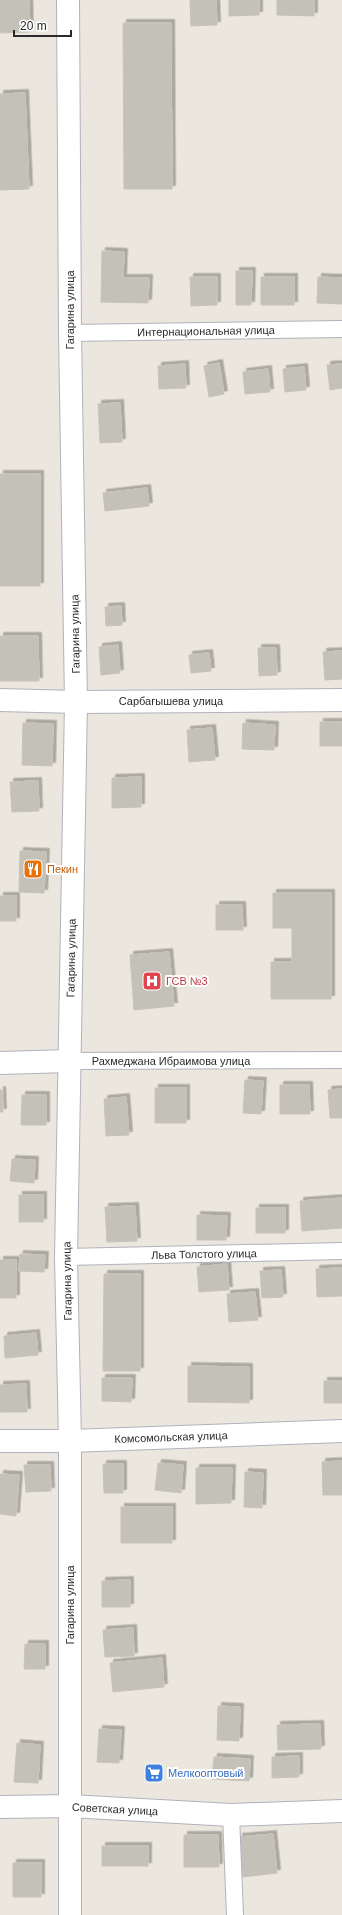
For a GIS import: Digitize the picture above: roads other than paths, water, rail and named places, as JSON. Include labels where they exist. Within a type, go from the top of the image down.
[{"type":"main road","name":"Гагарина улица","points":[[68,0],[70,333],[76,702],[66,1257],[70,1441],[70,1915]]},
{"type":"main road","name":"Сарбагышева улица","points":[[0,700],[76,702],[342,700]]},
{"type":"main road","name":"Рахмеджана Ибраимова улица","points":[[0,1063],[69,1061]]},
{"type":"main road","name":"Комсомольская улица","points":[[0,1441],[70,1441],[342,1431]]},
{"type":"main road","name":"Советская улица","points":[[0,1807],[70,1806],[231,1815],[342,1811]]},
{"type":"street","name":"Интернациональная улица","points":[[70,333],[342,328]]},
{"type":"street","name":"Рахмеджана Ибраимова улица","points":[[69,1061],[342,1060]]},
{"type":"street","name":"Льва Толстого улица","points":[[66,1257],[342,1251]]},
{"type":"street","points":[[231,1815],[235,1915]]},
{"type":"place","name":"Пекин","points":[[33,869]]},
{"type":"place","name":"ГСВ №3","points":[[152,981]]},
{"type":"place","name":"Мелкооптовый","points":[[154,1773]]}]
